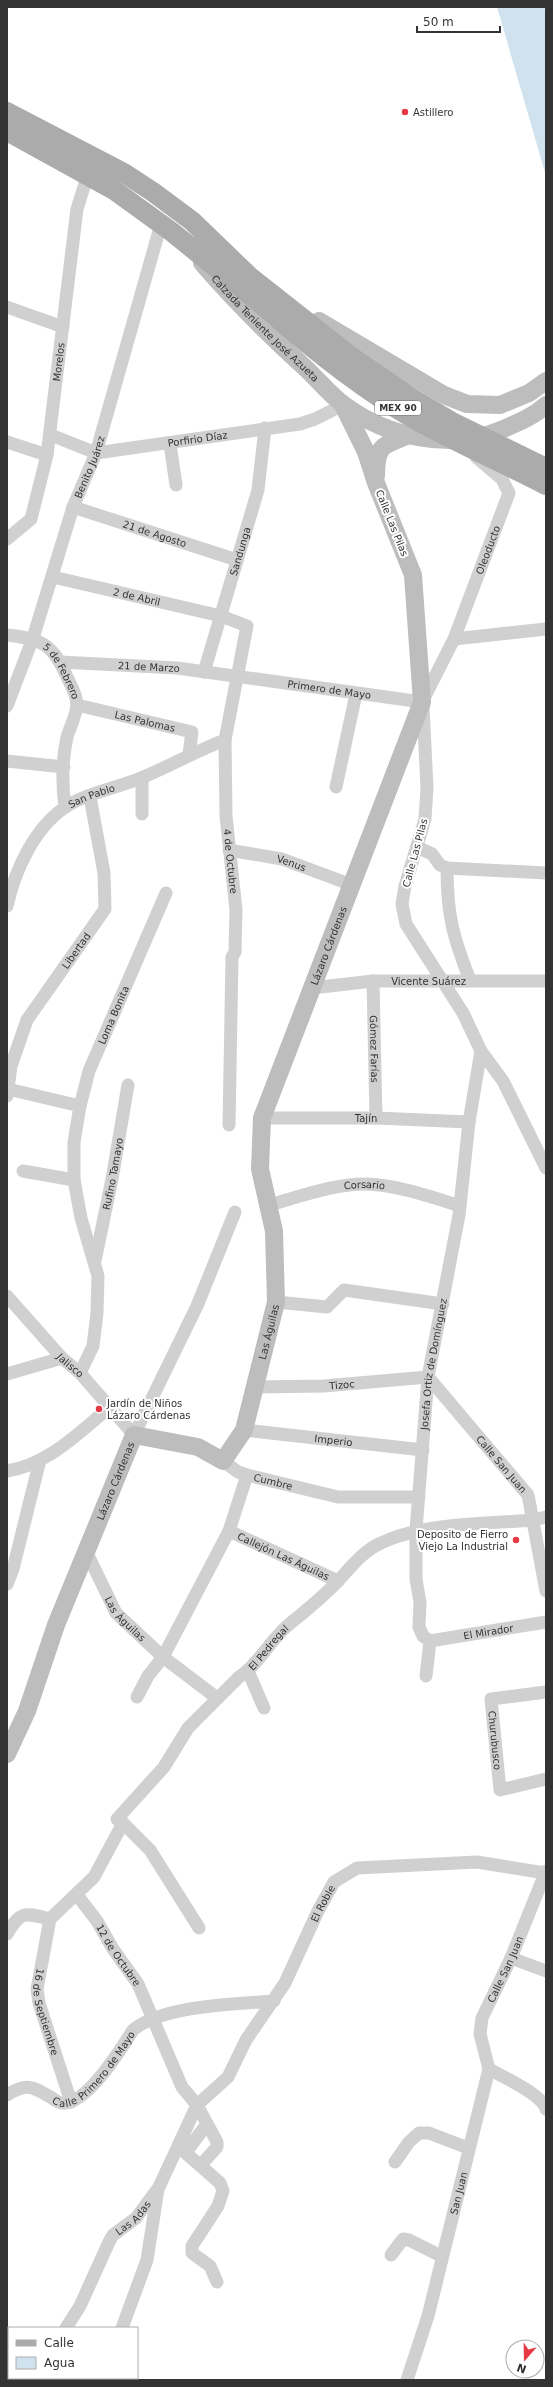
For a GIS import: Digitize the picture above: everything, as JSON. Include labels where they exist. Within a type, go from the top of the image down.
[{"type":"main road","name":"Calzada Teniente José Azueta","points":[[7,112],[119,182],[192,221],[249,276]]},
{"type":"main road","name":"Calzada Teniente José Azueta","points":[[8,133],[88,174],[119,182],[161,224],[182,240]]},
{"type":"main road","name":"MEX 90","points":[[182,240],[266,308],[321,356],[364,387],[416,420],[546,485]]},
{"type":"main road","name":"MEX 90","points":[[249,276],[353,358],[410,397],[454,423],[546,468]]},
{"type":"street","name":"Morelos","points":[[7,539],[30,519],[47,455],[51,435],[77,208],[88,174]]},
{"type":"street","name":"Benito Juárez","points":[[7,706],[33,638],[53,578],[73,507],[96,453],[161,224]]},
{"type":"street","name":"Calzada Teniente José Azueta","points":[[182,240],[242,309],[343,404],[372,422],[408,436],[459,440],[488,435],[527,419],[544,406]]},
{"type":"street","points":[[249,276],[352,343],[444,395],[458,401],[479,405],[500,404],[528,393],[546,381]]},
{"type":"street","points":[[7,306],[63,327]]},
{"type":"street","points":[[436,419],[442,410],[444,395]]},
{"type":"street","name":"Porfirio Díaz","points":[[51,435],[96,453],[170,444],[266,428],[300,424],[343,404]]},
{"type":"street","name":"Calle Las Pilas","points":[[343,404],[366,452],[376,483],[413,575],[427,788],[425,819],[405,886],[402,904],[406,924],[463,1013],[481,1051],[503,1081],[546,1168]]},
{"type":"street","name":"Calle Las Pilas","points":[[376,483],[378,454],[388,442],[408,436],[436,419]]},
{"type":"street","name":"Oleoducto","points":[[422,702],[454,639],[509,493],[502,479],[436,419]]},
{"type":"street","name":"Sandunga","points":[[204,672],[258,490],[266,428]]},
{"type":"street","points":[[7,442],[47,455]]},
{"type":"street","points":[[170,444],[176,485]]},
{"type":"street","name":"21 de Agosto","points":[[73,507],[237,560]]},
{"type":"street","name":"2 de Abril","points":[[53,578],[221,616]]},
{"type":"street","name":"4 de Octubre","points":[[221,616],[247,626],[225,740],[226,816],[236,910],[236,952],[232,957],[229,1125]]},
{"type":"street","points":[[454,639],[546,629]]},
{"type":"street","points":[[7,635],[33,638]]},
{"type":"street","name":"5 de Febrero","points":[[33,638],[45,644],[60,662],[77,705],[67,737],[64,767],[65,807]]},
{"type":"street","name":"21 de Marzo","points":[[60,662],[116,664],[237,676]]},
{"type":"street","name":"Primero de Mayo","points":[[237,676],[356,694],[422,702]]},
{"type":"street","points":[[336,787],[356,694]]},
{"type":"street","name":"Lázaro Cárdenas","points":[[268,1199],[260,1169],[262,1118],[422,702]]},
{"type":"street","name":"Las Palomas","points":[[77,705],[192,732],[189,754]]},
{"type":"street","name":"San Pablo","points":[[7,906],[11,887],[29,848],[43,826],[65,807],[142,778],[189,754],[225,740]]},
{"type":"street","points":[[7,761],[64,767]]},
{"type":"street","points":[[142,778],[142,814]]},
{"type":"street","name":"Libertad","points":[[8,1093],[11,1066],[27,1020],[105,909],[104,872],[90,797]]},
{"type":"street","points":[[417,847],[432,854],[440,865],[447,868],[546,873]]},
{"type":"street","name":"Venus","points":[[229,850],[282,860],[352,885]]},
{"type":"street","points":[[447,868],[447,896],[451,926],[470,980]]},
{"type":"street","name":"Loma Bonita","points":[[95,1261],[80,1218],[74,1180],[74,1142],[80,1106],[89,1071],[166,893]]},
{"type":"street","name":"Vicente Suárez","points":[[312,988],[373,981],[441,979],[546,981]]},
{"type":"street","name":"Gómez Farías","points":[[373,981],[376,1118]]},
{"type":"street","name":"Josefa Ortiz de Domínguez","points":[[430,1642],[423,1636],[419,1627],[420,1602],[416,1579],[416,1530],[428,1377],[443,1304],[460,1206],[469,1122],[481,1051]]},
{"type":"street","name":"Rufino Tamayo","points":[[95,1261],[112,1183],[128,1085]]},
{"type":"street","points":[[8,1093],[80,1106]]},
{"type":"street","name":"Tajín","points":[[262,1118],[376,1118],[469,1122]]},
{"type":"street","points":[[23,1171],[74,1180]]},
{"type":"street","name":"Corsario","points":[[268,1199],[365,1184],[426,1196],[460,1206]]},
{"type":"street","name":"Las Águilas","points":[[223,1462],[244,1430],[256,1387],[276,1302],[274,1231],[268,1199]]},
{"type":"street","name":"Lázaro Cárdenas","points":[[7,1754],[27,1711],[56,1625],[134,1436],[197,1306],[234,1212]]},
{"type":"street","points":[[80,1373],[93,1346],[96,1327],[98,1276],[95,1261]]},
{"type":"street","points":[[276,1302],[327,1307],[344,1290],[443,1304]]},
{"type":"street","name":"Jalisco","points":[[7,1296],[62,1358],[80,1373],[134,1436]]},
{"type":"street","points":[[7,1374],[62,1358]]},
{"type":"street","name":"Tizoc","points":[[256,1387],[324,1386],[428,1377]]},
{"type":"street","name":"Calle San Juan","points":[[428,1377],[528,1495],[546,1577],[546,1590]]},
{"type":"street","points":[[7,1471],[40,1460],[53,1453],[109,1408]]},
{"type":"street","name":"Imperio","points":[[244,1430],[423,1450]]},
{"type":"street","name":"Cumbre","points":[[134,1436],[198,1447],[238,1472],[338,1497],[419,1497]]},
{"type":"street","points":[[7,1584],[13,1569],[14,1555],[40,1460]]},
{"type":"street","points":[[137,1697],[148,1676],[163,1657],[229,1531],[247,1475]]},
{"type":"street","name":"El Pedregal","points":[[50,1919],[77,1895],[94,1877],[123,1824],[117,1819],[164,1767],[188,1728],[217,1698],[248,1672],[266,1648],[285,1628],[338,1581],[357,1560],[380,1543],[416,1530],[533,1520],[546,1517]]},
{"type":"street","name":"Callejón Las Águilas","points":[[229,1531],[338,1581]]},
{"type":"street","name":"Las Águilas","points":[[87,1553],[116,1613],[163,1657],[217,1698]]},
{"type":"street","name":"El Mirador","points":[[430,1642],[546,1622]]},
{"type":"street","points":[[426,1676],[430,1642]]},
{"type":"street","points":[[248,1672],[264,1708]]},
{"type":"street","name":"Churubusco","points":[[546,1692],[491,1699],[500,1790],[546,1779]]},
{"type":"street","points":[[123,1824],[150,1850],[199,1928]]},
{"type":"street","name":"El Roble","points":[[197,2105],[228,2077],[246,2040],[274,2001],[334,1882],[357,1868],[477,1862],[546,1872]]},
{"type":"street","name":"Calle San Juan","points":[[489,2069],[480,2034],[482,2018],[511,1958],[546,1872]]},
{"type":"street","name":"12 de Octubre","points":[[77,1895],[97,1921],[113,1949],[131,1972],[182,2087],[197,2105],[217,2142],[217,2147],[201,2165]]},
{"type":"street","points":[[7,1934],[16,1918],[27,1913],[50,1919]]},
{"type":"street","name":"16 de Septiembre","points":[[50,1919],[37,1989],[39,2003],[71,2102]]},
{"type":"street","points":[[511,1958],[546,1971]]},
{"type":"street","name":"Calle Primero de Mayo","points":[[7,2095],[18,2088],[26,2086],[35,2088],[61,2103],[71,2102],[79,2098],[99,2078],[133,2030],[152,2018],[224,2004],[274,2001]]},
{"type":"street","points":[[489,2069],[522,2087],[546,2106]]},
{"type":"street","name":"San Juan","points":[[407,2380],[428,2316],[441,2256],[489,2069]]},
{"type":"street","name":"Las Adas","points":[[67,2327],[80,2306],[113,2235],[136,2218],[159,2187],[182,2150],[188,2122],[197,2105]]},
{"type":"street","points":[[207,2124],[182,2150],[220,2183],[223,2191],[223,2198],[192,2246],[192,2253],[210,2266],[216,2282]]},
{"type":"street","points":[[395,2162],[409,2142],[420,2133],[430,2133],[468,2148]]},
{"type":"street","points":[[122,2327],[147,2260],[159,2187]]},
{"type":"street","points":[[391,2255],[403,2240],[409,2240],[441,2256]]},
{"type":"water","points":[[497,7],[544,7],[546,13],[546,176]]},
{"type":"place","name":"Astillero","points":[[405,112]]},
{"type":"place","name":"Jardín de Niños Lázaro Cárdenas","points":[[99,1409]]},
{"type":"place","name":"Deposito de Fierro Viejo La Industrial","points":[[516,1540]]}]
